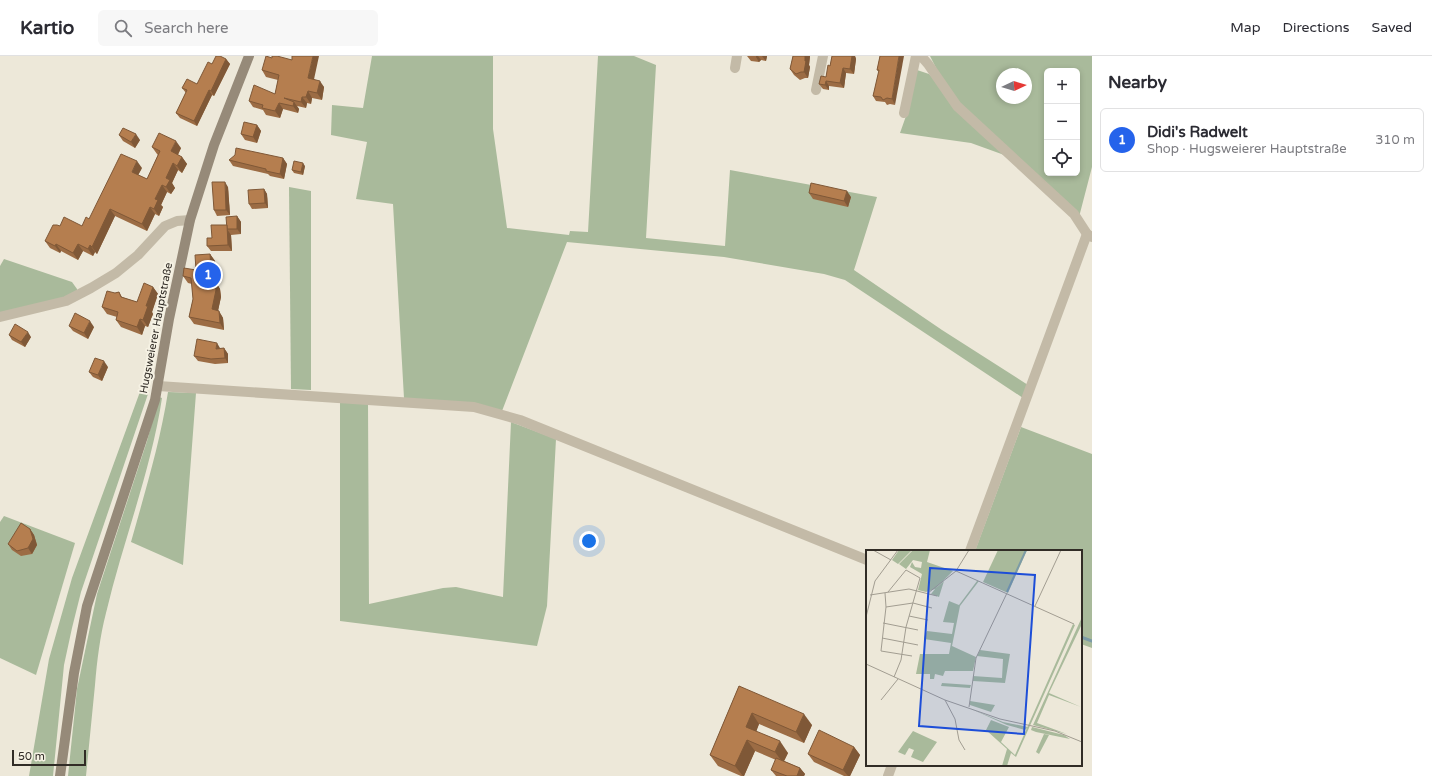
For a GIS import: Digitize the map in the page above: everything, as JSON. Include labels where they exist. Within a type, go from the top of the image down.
[{"type":"street","name":"Hugsweierer Hauptstraße","points":[[60,776],[74,672],[87,606],[155,400],[169,319],[190,220],[214,145],[249,56]]},
{"type":"street","points":[[735,68],[737,56]]},
{"type":"street","points":[[816,90],[823,56]]},
{"type":"street","points":[[904,113],[916,56]]},
{"type":"street","points":[[920,56],[928,64],[957,106],[1074,214],[1089,236],[970,550]]},
{"type":"street","points":[[0,316],[66,301],[116,273],[138,255],[165,226],[177,221],[190,220]]},
{"type":"street","points":[[158,386],[474,407],[520,420],[866,560]]},
{"type":"street","points":[[888,776],[892,766]]},
{"type":"green space","points":[[372,56],[493,56],[493,129],[507,228],[569,235],[570,231],[588,232],[598,56],[634,56],[656,65],[646,238],[725,246],[730,170],[877,197],[854,270],[942,330],[1028,385],[1023,398],[845,280],[824,274],[724,257],[567,242],[502,411],[404,398],[393,204],[356,199],[367,142],[331,135],[332,105],[363,108]]},
{"type":"green space","points":[[930,56],[1092,56],[1092,167],[1079,217],[957,103],[943,82]]},
{"type":"green space","points":[[917,70],[929,74],[1007,156],[971,143],[900,133],[906,116]]},
{"type":"green space","points":[[289,187],[311,191],[311,390],[291,389]]},
{"type":"green space","points":[[4,259],[72,282],[77,289],[77,292],[55,301],[0,313],[0,266]]},
{"type":"green space","points":[[141,389],[149,391],[81,592],[72,628],[64,665],[53,776],[29,776],[49,659],[72,578]]},
{"type":"green space","points":[[168,392],[196,393],[183,565],[131,542],[147,486],[165,411]]},
{"type":"green space","points":[[159,397],[162,398],[151,452],[113,586],[102,631],[86,776],[68,776],[77,689],[97,594],[147,441]]},
{"type":"green space","points":[[340,402],[368,403],[369,604],[443,588],[456,587],[503,597],[511,422],[556,439],[547,606],[537,646],[340,621]]},
{"type":"green space","points":[[1021,427],[1092,454],[1092,648],[1082,644],[1082,550],[975,550]]},
{"type":"green space","points":[[4,516],[75,543],[36,675],[0,658],[0,522]]},
{"type":"building","points":[[216,56],[226,59],[211,91],[209,90],[194,121],[176,113],[187,90],[182,88],[187,79],[197,84],[208,62],[212,64]]},
{"type":"building","points":[[266,56],[272,58],[272,56],[277,56],[292,60],[292,56],[313,56],[308,78],[320,81],[317,93],[308,91],[306,97],[302,97],[301,102],[284,98],[294,102],[293,106],[279,103],[275,111],[262,108],[263,105],[249,101],[254,85],[275,94],[279,75],[262,70]]},
{"type":"building","points":[[793,56],[805,56],[806,61],[804,72],[796,74],[790,69]]},
{"type":"building","points":[[832,56],[852,56],[850,69],[843,68],[840,83],[826,81],[825,85],[819,84],[821,76],[826,77],[828,65],[830,66]]},
{"type":"building","points":[[880,56],[899,56],[892,99],[887,98],[883,100],[881,97],[873,96],[879,70],[877,70]]},
{"type":"building","points":[[244,122],[257,125],[253,137],[241,134]]},
{"type":"building","points":[[123,128],[136,134],[131,142],[119,135]]},
{"type":"building","points":[[159,133],[176,141],[171,151],[182,157],[177,166],[173,163],[166,178],[170,180],[166,187],[162,185],[155,199],[158,200],[154,209],[150,207],[142,224],[110,209],[92,247],[90,245],[88,249],[78,244],[73,253],[56,244],[55,246],[45,241],[53,225],[60,226],[64,217],[82,226],[86,217],[89,219],[121,154],[137,161],[132,172],[147,179],[160,151],[152,147]]},
{"type":"building","points":[[236,148],[283,158],[280,174],[229,160],[235,155]]},
{"type":"building","points":[[294,161],[303,163],[301,172],[292,170]]},
{"type":"building","points":[[212,182],[225,182],[226,210],[214,210]]},
{"type":"building","points":[[811,183],[847,191],[844,201],[809,193]]},
{"type":"building","points":[[264,189],[265,203],[249,204],[248,190]]},
{"type":"building","points":[[237,216],[237,229],[227,229],[226,217]]},
{"type":"building","points":[[211,225],[227,225],[228,245],[207,246],[207,238],[212,238]]},
{"type":"building","points":[[210,254],[212,282],[215,282],[216,290],[212,309],[219,311],[220,323],[189,317],[193,299],[191,278],[183,276],[184,268],[196,270],[195,255]]},
{"type":"building","points":[[144,283],[153,287],[143,320],[140,319],[137,327],[116,320],[118,312],[102,307],[107,291],[115,293],[119,292],[121,297],[137,302]]},
{"type":"building","points":[[75,313],[90,321],[84,333],[69,326]]},
{"type":"building","points":[[15,324],[28,332],[21,342],[9,335]]},
{"type":"building","points":[[197,339],[217,343],[216,349],[224,348],[225,358],[211,359],[194,356]]},
{"type":"building","points":[[95,358],[104,361],[98,375],[89,372]]},
{"type":"building","points":[[21,523],[30,529],[33,539],[28,548],[17,551],[8,544]]},
{"type":"building","points":[[739,686],[804,714],[796,732],[752,713],[746,727],[780,741],[775,752],[747,740],[735,766],[710,755]]},
{"type":"building","points":[[819,730],[854,747],[843,770],[808,754]]},
{"type":"building","points":[[776,758],[800,768],[797,776],[787,776],[771,770]]},
{"type":"waterway","points":[[1082,637],[1092,641]]},
{"type":"place","name":"Didi's Radwelt","points":[[208,275]]}]
